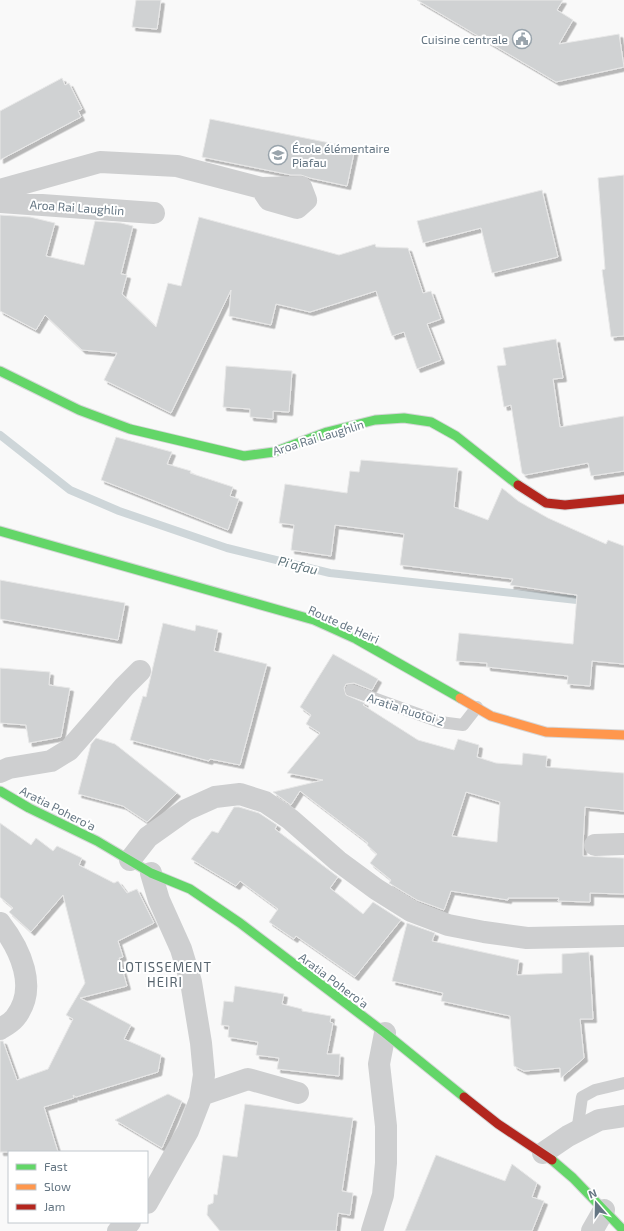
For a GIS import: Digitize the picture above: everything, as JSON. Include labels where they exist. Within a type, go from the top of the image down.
[{"type":"street","points":[[0,190],[100,162],[177,166],[261,188]]},
{"type":"street","name":"Aroa Rai Laughlin","points":[[0,202],[154,213]]},
{"type":"street","name":"Aroa Rai Laughlin","points":[[0,371],[79,410],[130,429],[244,456],[274,452],[327,432],[375,420],[404,418],[431,422],[456,436],[524,490],[546,503],[565,505],[624,499]]},
{"type":"street","name":"Route de Heiri","points":[[0,531],[314,620],[356,639],[491,716],[546,732],[624,735]]},
{"type":"street","points":[[0,772],[9,768],[52,761],[69,750],[124,687],[140,671]]},
{"type":"street","name":"Aratia Pohero'a","points":[[0,791],[130,860],[151,873],[190,889],[240,923],[385,1033],[498,1124],[543,1152],[573,1178],[624,1231]]},
{"type":"street","points":[[130,860],[148,837],[186,810],[215,798],[240,794],[265,802],[290,819],[338,861],[376,889],[412,911],[448,925],[527,938],[624,936]]},
{"type":"street","points":[[595,845],[624,844]]},
{"type":"street","points":[[148,1201],[188,1131],[201,1094],[204,1075],[201,1043],[191,982],[181,949],[159,900],[151,873]]},
{"type":"street","points":[[0,923],[20,954],[27,980],[24,1001],[14,1019],[0,1029]]},
{"type":"street","points":[[372,1231],[383,1195],[386,1163],[386,1126],[379,1064],[385,1033]]},
{"type":"street","points":[[201,1094],[248,1079],[298,1093]]},
{"type":"street","points":[[543,1152],[599,1120],[624,1116]]},
{"type":"street","points":[[592,1231],[604,1210]]},
{"type":"lane","name":"Aratia Ruotoi 2","points":[[351,690],[440,722],[463,725],[477,707]]},
{"type":"lane","points":[[577,1132],[582,1096],[595,1090],[624,1083]]},
{"type":"building","points":[[136,0],[161,0],[157,29],[132,27]]},
{"type":"building","name":"Cuisine centrale","points":[[417,0],[563,0],[557,10],[573,20],[559,44],[619,34],[624,67],[556,82]]},
{"type":"building","points":[[62,78],[65,85],[69,83],[82,109],[78,111],[81,117],[0,160],[0,111]]},
{"type":"building","name":"École élémentaire Piafau","points":[[210,119],[355,148],[347,186],[301,175],[291,175],[202,157]]},
{"type":"building","points":[[624,175],[624,336],[611,337],[602,270],[605,269],[598,178]]},
{"type":"building","points":[[542,190],[558,257],[492,273],[481,228],[423,243],[417,221]]},
{"type":"building","points":[[0,215],[30,217],[55,223],[46,256],[84,265],[95,221],[121,223],[133,226],[121,274],[127,275],[122,294],[156,327],[168,283],[181,286],[199,217],[339,255],[375,244],[376,247],[408,248],[423,293],[431,291],[441,319],[427,324],[441,360],[417,369],[404,332],[392,336],[376,291],[310,312],[276,304],[271,325],[229,316],[231,290],[171,413],[104,380],[117,353],[82,350],[45,315],[36,330],[0,311]]},
{"type":"building","points":[[556,339],[563,378],[553,379],[560,427],[624,416],[624,471],[591,476],[588,463],[525,475],[522,473],[511,405],[504,407],[497,366],[506,365],[503,348]]},
{"type":"building","points":[[226,366],[292,371],[289,412],[273,411],[273,419],[250,417],[250,409],[223,407]]},
{"type":"building","points":[[116,437],[172,452],[167,464],[191,471],[190,473],[233,487],[230,496],[239,499],[228,530],[101,480]]},
{"type":"building","points":[[361,460],[458,468],[454,507],[488,520],[502,488],[518,501],[548,518],[606,544],[608,540],[624,546],[624,664],[592,661],[590,686],[567,684],[568,676],[487,667],[487,663],[456,661],[459,633],[573,644],[577,595],[510,585],[513,579],[400,565],[404,534],[335,525],[331,556],[291,550],[294,525],[279,523],[285,484],[347,493],[350,471],[359,472]]},
{"type":"building","points":[[0,580],[125,603],[118,640],[0,619]]},
{"type":"building","points":[[163,623],[195,631],[196,625],[218,630],[214,651],[267,664],[240,765],[210,759],[209,761],[130,740],[143,696],[146,697]]},
{"type":"building","points":[[333,654],[378,679],[372,690],[354,683],[346,684],[344,688],[346,695],[365,703],[363,705],[418,740],[454,750],[458,739],[479,745],[477,757],[496,763],[522,765],[523,753],[547,756],[546,767],[624,773],[624,811],[585,807],[583,856],[624,858],[624,894],[590,893],[590,902],[558,901],[559,898],[508,898],[508,900],[451,891],[444,910],[417,900],[389,883],[391,880],[370,863],[377,854],[367,845],[368,843],[300,791],[291,805],[273,792],[323,780],[287,773],[320,733],[306,724],[311,715],[300,707]],"holes":[[[466,792],[500,802],[497,842],[452,836]]]},
{"type":"building","points":[[0,668],[50,672],[49,685],[70,688],[61,737],[29,743],[26,725],[0,723]]},
{"type":"building","points":[[96,738],[115,744],[177,793],[147,822],[123,806],[78,794],[91,744]]},
{"type":"building","points":[[234,807],[259,813],[277,825],[275,829],[338,877],[330,888],[363,914],[373,902],[401,920],[355,977],[296,936],[294,939],[269,922],[278,909],[240,881],[236,886],[191,859],[212,831],[218,833]]},
{"type":"building","points":[[0,823],[31,845],[36,838],[53,851],[57,846],[82,858],[79,865],[114,883],[118,881],[127,893],[137,889],[154,923],[118,941],[123,957],[119,958],[127,986],[80,998],[131,1025],[124,1039],[161,1055],[158,1072],[76,1097],[73,1095],[74,1098],[44,1107],[58,1151],[0,1152],[0,1041],[3,1041],[17,1080],[48,1069],[73,1019],[66,1015],[85,983],[63,895],[31,932],[9,912],[13,908],[0,897]]},
{"type":"building","points":[[407,923],[435,933],[432,941],[519,960],[517,975],[562,973],[562,954],[589,952],[593,1019],[580,1019],[584,1058],[561,1078],[560,1068],[524,1071],[514,1066],[510,1016],[441,1001],[443,993],[392,981]]},
{"type":"building","points":[[235,986],[284,994],[282,1004],[302,1009],[302,1011],[331,1016],[330,1022],[333,1023],[327,1054],[340,1054],[339,1076],[277,1069],[279,1058],[256,1055],[258,1042],[228,1037],[229,1026],[221,1025],[224,1001],[233,1002]]},
{"type":"building","points":[[168,1094],[182,1101],[162,1148],[115,1120]]},
{"type":"building","points":[[245,1104],[353,1118],[342,1191],[353,1193],[350,1215],[338,1213],[336,1231],[220,1231],[207,1215],[208,1205],[213,1203],[214,1194],[217,1195],[223,1155],[237,1157]]},
{"type":"building","points":[[436,1155],[505,1181],[512,1164],[537,1183],[532,1197],[544,1201],[532,1231],[405,1231]]},
{"type":"waterway","name":"Pi'afau","points":[[0,435],[70,490],[119,511],[227,548],[330,573],[586,601]]},
{"type":"traffic: fast","points":[[0,371],[79,410],[130,429],[244,456],[274,452],[327,432],[375,420],[404,418],[431,422],[456,436],[518,485]]},
{"type":"traffic: fast","points":[[0,531],[314,620],[356,639],[460,698]]},
{"type":"traffic: fast","points":[[0,791],[29,808],[97,841],[151,873],[190,889],[240,923],[385,1033],[464,1097]]},
{"type":"traffic: fast","points":[[552,1160],[573,1178],[624,1231]]},
{"type":"traffic: slow","points":[[460,698],[491,716],[546,732],[624,735]]},
{"type":"traffic: jam","points":[[518,485],[546,503],[565,505],[624,499]]},
{"type":"traffic: jam","points":[[464,1097],[498,1124],[552,1160]]},
{"type":"place","name":"Cuisine centrale","points":[[522,39]]},
{"type":"place","name":"École élémentaire Piafau","points":[[278,155]]},
{"type":"district","name":"LOTISSEMENT HEIRI","points":[[165,974]]}]
